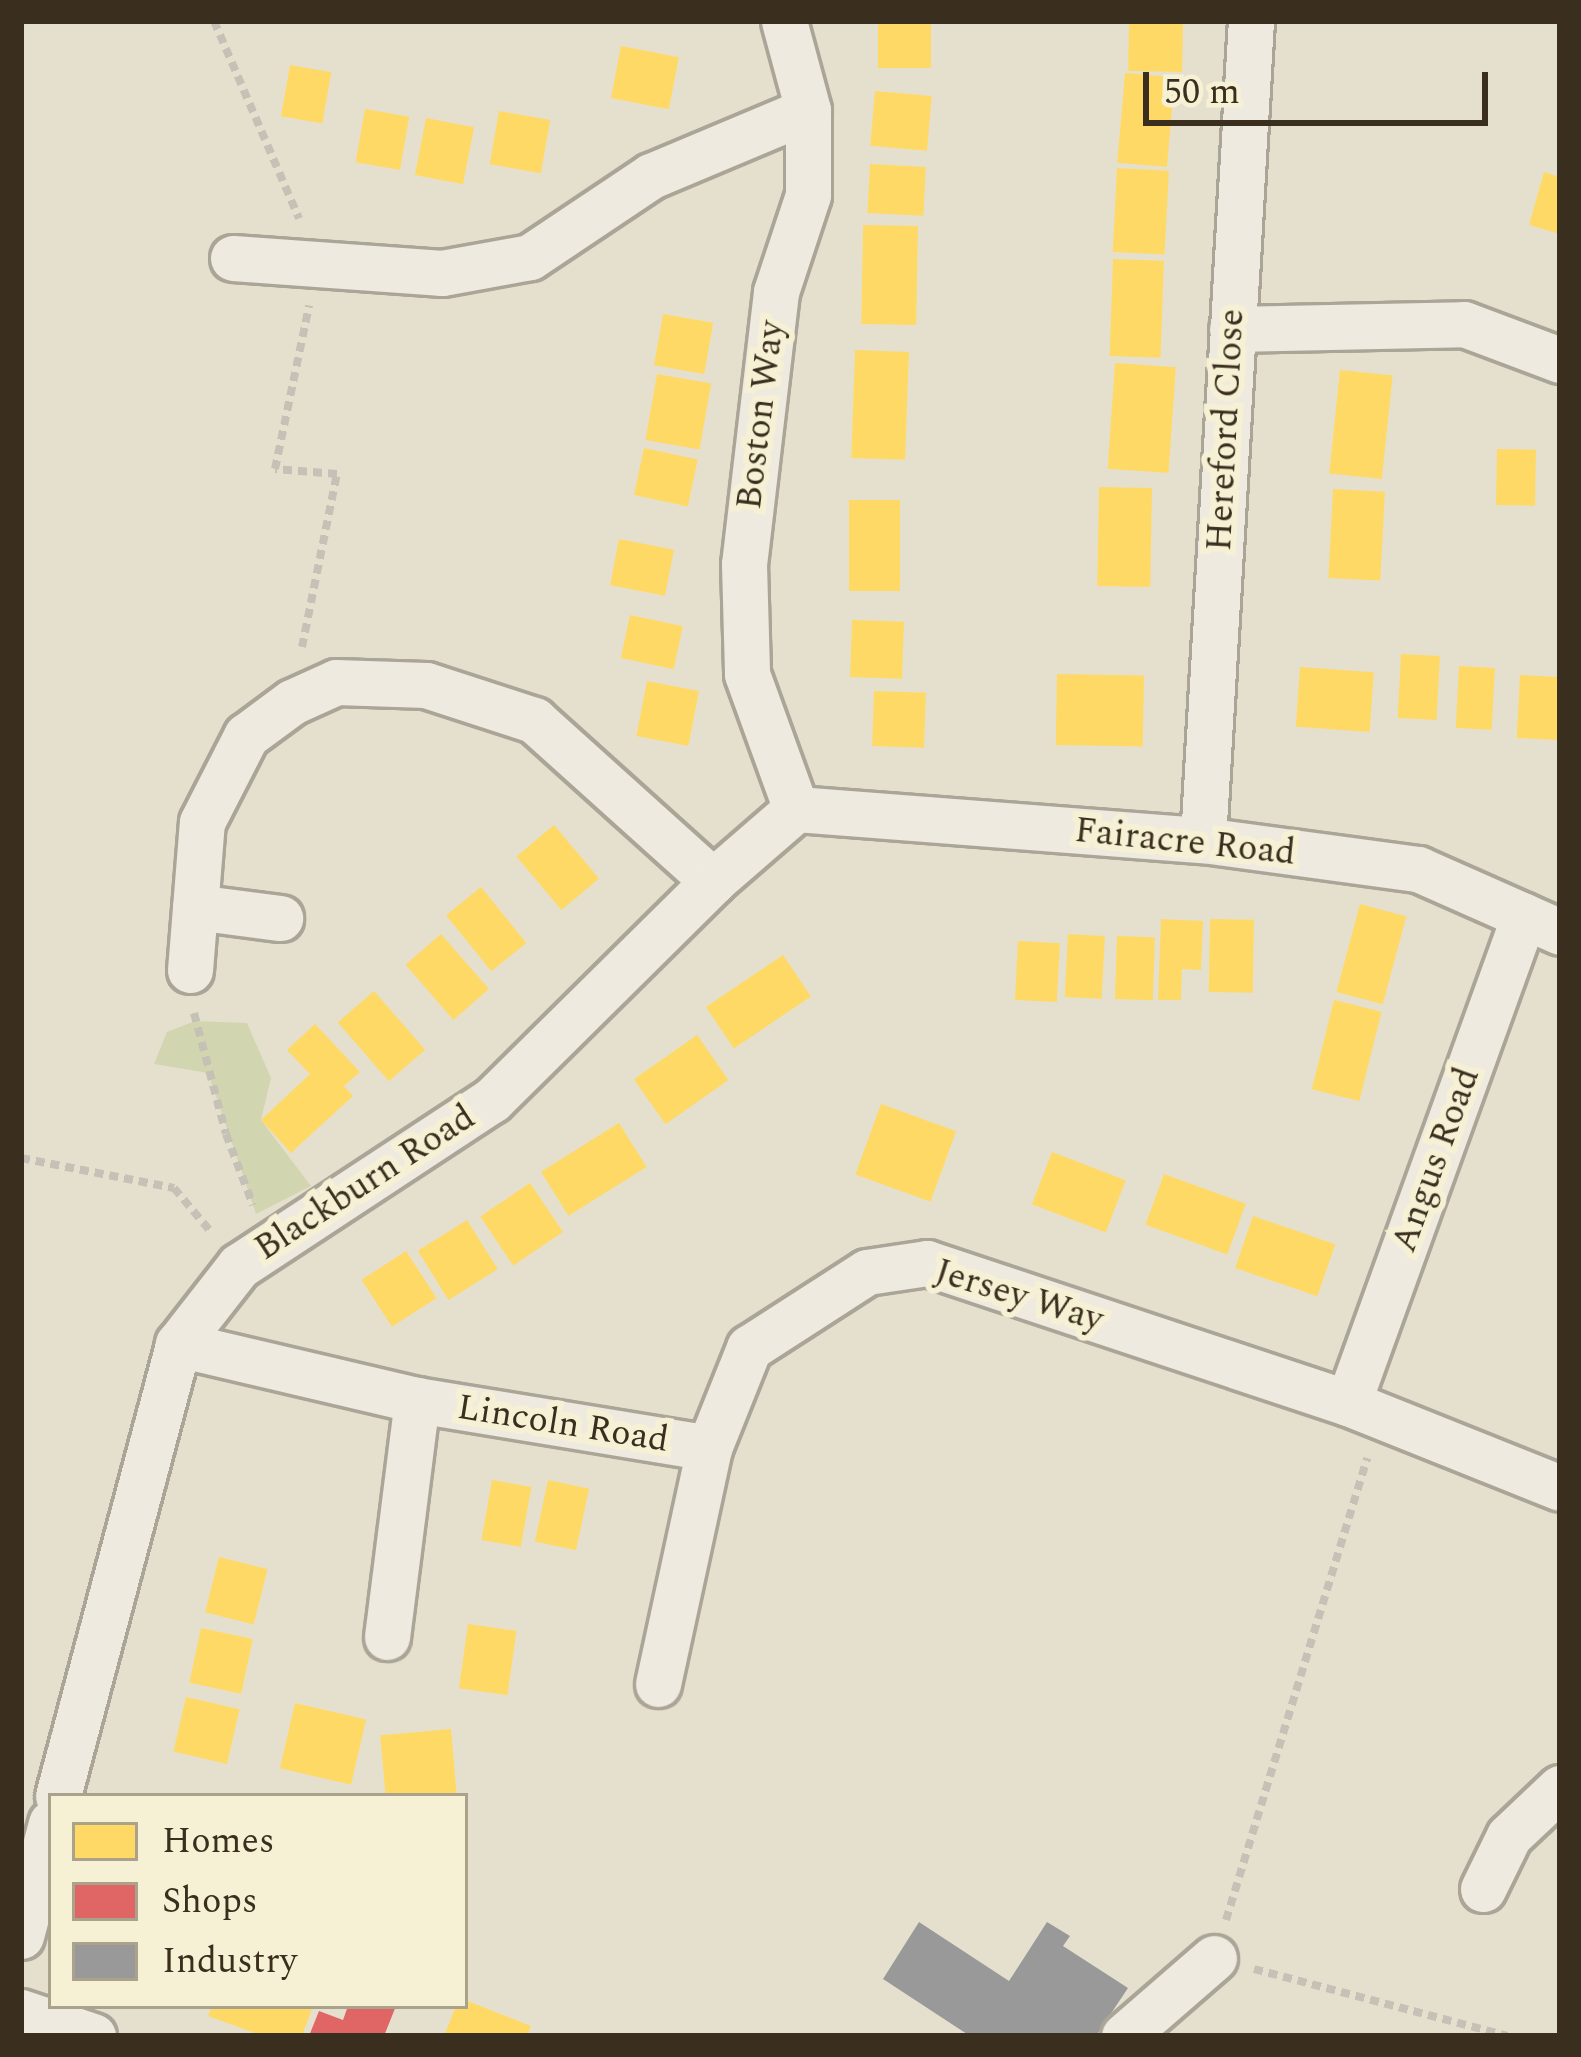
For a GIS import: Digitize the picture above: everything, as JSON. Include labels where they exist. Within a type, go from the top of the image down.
[{"type":"street","name":"Boston Way","points":[[784,21],[808,110],[808,195],[776,292],[744,564],[747,674],[796,809]]},
{"type":"street","name":"Hereford Close","points":[[1203,840],[1251,21]]},
{"type":"street","points":[[233,258],[442,273],[530,257],[651,176],[808,110]]},
{"type":"street","points":[[1232,329],[1464,324],[1560,359]]},
{"type":"street","points":[[190,970],[202,822],[246,736],[292,702],[336,682],[426,685],[534,720],[713,881]]},
{"type":"street","name":"Fairacre Road","points":[[796,809],[1203,840],[1418,869],[1542,924]]},
{"type":"street","name":"Blackburn Road","points":[[59,1793],[178,1344],[253,1256],[492,1100],[713,881],[796,809]]},
{"type":"street","points":[[195,907],[280,918]]},
{"type":"street","name":"Angus Road","points":[[1364,1408],[1542,924]]},
{"type":"street","name":"Jersey Way","points":[[658,1684],[709,1448],[749,1348],[867,1272],[927,1263],[1364,1408],[1560,1489]]},
{"type":"street","name":"Lincoln Road","points":[[178,1344],[417,1400],[709,1448]]},
{"type":"street","name":"Lincoln Road","points":[[387,1637],[417,1400]]},
{"type":"street","points":[[1483,1889],[1509,1836],[1560,1788]]},
{"type":"street","points":[[21,1936],[48,1834]]},
{"type":"street","points":[[1124,2036],[1214,1958]]},
{"type":"street","points":[[21,2012],[93,2036]]},
{"type":"path","points":[[214,21],[319,264],[275,469],[337,474],[292,702]]},
{"type":"path","points":[[190,970],[196,1030],[226,1134],[253,1256]]},
{"type":"path","points":[[21,1158],[174,1188],[253,1256]]},
{"type":"path","points":[[1364,1408],[1214,1958],[1508,2036]]},
{"type":"green space","points":[[195,1021],[247,1023],[271,1078],[261,1120],[311,1186],[256,1214],[208,1073],[154,1064],[167,1032]]},
{"type":"building: Homes","points":[[878,21],[931,21],[931,68],[878,68]]},
{"type":"building: Homes","points":[[1129,21],[1183,22],[1182,72],[1128,71]]},
{"type":"building: Homes","points":[[621,46],[679,57],[669,109],[611,98]]},
{"type":"building: Homes","points":[[290,65],[331,72],[322,124],[281,116]]},
{"type":"building: Homes","points":[[1125,73],[1175,77],[1167,167],[1117,163]]},
{"type":"building: Homes","points":[[875,91],[932,96],[927,151],[870,146]]},
{"type":"building: Homes","points":[[365,109],[409,117],[400,170],[356,162]]},
{"type":"building: Homes","points":[[499,111],[550,120],[541,173],[490,164]]},
{"type":"building: Homes","points":[[426,118],[474,127],[463,184],[415,175]]},
{"type":"building: Homes","points":[[870,164],[926,167],[923,216],[867,213]]},
{"type":"building: Homes","points":[[1117,168],[1169,171],[1165,255],[1113,252]]},
{"type":"building: Homes","points":[[1544,172],[1560,177],[1560,234],[1529,225]]},
{"type":"building: Homes","points":[[863,225],[918,226],[916,325],[861,324]]},
{"type":"building: Homes","points":[[1113,259],[1164,261],[1161,358],[1110,356]]},
{"type":"building: Homes","points":[[663,314],[713,323],[704,374],[654,365]]},
{"type":"building: Homes","points":[[855,350],[909,352],[905,460],[851,458]]},
{"type":"building: Homes","points":[[1115,363],[1176,367],[1168,473],[1108,469]]},
{"type":"building: Homes","points":[[1340,370],[1393,376],[1382,479],[1329,473]]},
{"type":"building: Homes","points":[[657,374],[711,384],[700,450],[645,440]]},
{"type":"building: Homes","points":[[644,448],[698,459],[688,506],[634,495]]},
{"type":"building: Homes","points":[[1497,449],[1536,450],[1535,506],[1496,505]]},
{"type":"building: Homes","points":[[1099,487],[1152,488],[1150,587],[1097,586]]},
{"type":"building: Homes","points":[[1333,489],[1385,492],[1380,581],[1328,578]]},
{"type":"building: Homes","points":[[849,500],[900,500],[900,591],[849,591]]},
{"type":"building: Homes","points":[[619,539],[674,550],[665,596],[610,585]]},
{"type":"building: Homes","points":[[630,615],[683,626],[674,669],[621,658]]},
{"type":"building: Homes","points":[[852,620],[904,622],[902,679],[850,677]]},
{"type":"building: Homes","points":[[1401,654],[1440,656],[1437,720],[1398,718]]},
{"type":"building: Homes","points":[[1459,666],[1495,668],[1492,730],[1456,728]]},
{"type":"building: Homes","points":[[1300,667],[1374,672],[1370,732],[1296,727]]},
{"type":"building: Homes","points":[[1057,674],[1144,676],[1143,747],[1056,745]]},
{"type":"building: Homes","points":[[1520,675],[1560,677],[1557,740],[1517,738]]},
{"type":"building: Homes","points":[[647,681],[699,691],[688,746],[636,736]]},
{"type":"building: Homes","points":[[874,691],[926,693],[924,748],[872,746]]},
{"type":"building: Homes","points":[[554,825],[599,879],[561,910],[516,856]]},
{"type":"building: Homes","points":[[481,887],[526,943],[491,971],[446,915]]},
{"type":"building: Homes","points":[[1360,904],[1406,916],[1383,1004],[1336,992]]},
{"type":"building: Homes","points":[[1161,919],[1203,921],[1201,970],[1182,969],[1181,1000],[1158,1000]]},
{"type":"building: Homes","points":[[1210,919],[1254,920],[1253,993],[1209,992]]},
{"type":"building: Homes","points":[[441,934],[489,989],[453,1020],[406,965]]},
{"type":"building: Homes","points":[[1068,934],[1105,936],[1102,999],[1065,997]]},
{"type":"building: Homes","points":[[1117,936],[1155,937],[1153,1000],[1115,999]]},
{"type":"building: Homes","points":[[1018,941],[1060,943],[1057,1002],[1015,1000]]},
{"type":"building: Homes","points":[[783,955],[811,996],[734,1048],[706,1007]]},
{"type":"building: Homes","points":[[374,991],[425,1050],[389,1081],[338,1022]]},
{"type":"building: Homes","points":[[1334,1000],[1382,1012],[1359,1101],[1312,1089]]},
{"type":"building: Homes","points":[[315,1024],[360,1072],[344,1086],[353,1096],[291,1153],[261,1120],[310,1074],[287,1050]]},
{"type":"building: Homes","points":[[697,1035],[729,1080],[665,1124],[634,1079]]},
{"type":"building: Homes","points":[[881,1104],[956,1131],[931,1202],[855,1174]]},
{"type":"building: Homes","points":[[619,1123],[647,1167],[569,1216],[541,1172]]},
{"type":"building: Homes","points":[[1052,1152],[1126,1180],[1106,1233],[1032,1204]]},
{"type":"building: Homes","points":[[1164,1174],[1246,1204],[1227,1254],[1146,1225]]},
{"type":"building: Homes","points":[[530,1183],[563,1232],[513,1265],[480,1217]]},
{"type":"building: Homes","points":[[1253,1216],[1335,1244],[1317,1296],[1235,1268]]},
{"type":"building: Homes","points":[[467,1220],[498,1269],[449,1300],[418,1251]]},
{"type":"building: Homes","points":[[406,1251],[436,1298],[392,1327],[362,1280]]},
{"type":"building: Homes","points":[[492,1480],[531,1487],[521,1547],[481,1540]]},
{"type":"building: Homes","points":[[548,1480],[589,1489],[576,1550],[535,1542]]},
{"type":"building: Homes","points":[[219,1557],[268,1569],[254,1624],[205,1612]]},
{"type":"building: Homes","points":[[468,1624],[517,1631],[507,1695],[459,1688]]},
{"type":"building: Homes","points":[[201,1628],[253,1639],[241,1694],[189,1683]]},
{"type":"building: Homes","points":[[186,1697],[240,1709],[227,1764],[173,1752]]},
{"type":"building: Homes","points":[[295,1703],[366,1719],[351,1785],[280,1768]]},
{"type":"building: Homes","points":[[451,1729],[457,1793],[385,1793],[380,1735]]},
{"type":"building: Homes","points":[[468,2001],[531,2026],[527,2036],[444,2036],[455,2009],[468,2009]]},
{"type":"building: Homes","points":[[211,2009],[312,2009],[302,2036],[263,2036],[208,2016]]},
{"type":"building: Shops","points":[[347,2009],[395,2009],[384,2036],[309,2036],[319,2011],[343,2020]]},
{"type":"building: Industry","points":[[919,1922],[1009,1981],[1047,1922],[1070,1936],[1063,1946],[1128,1988],[1096,2036],[970,2036],[883,1979]]}]
